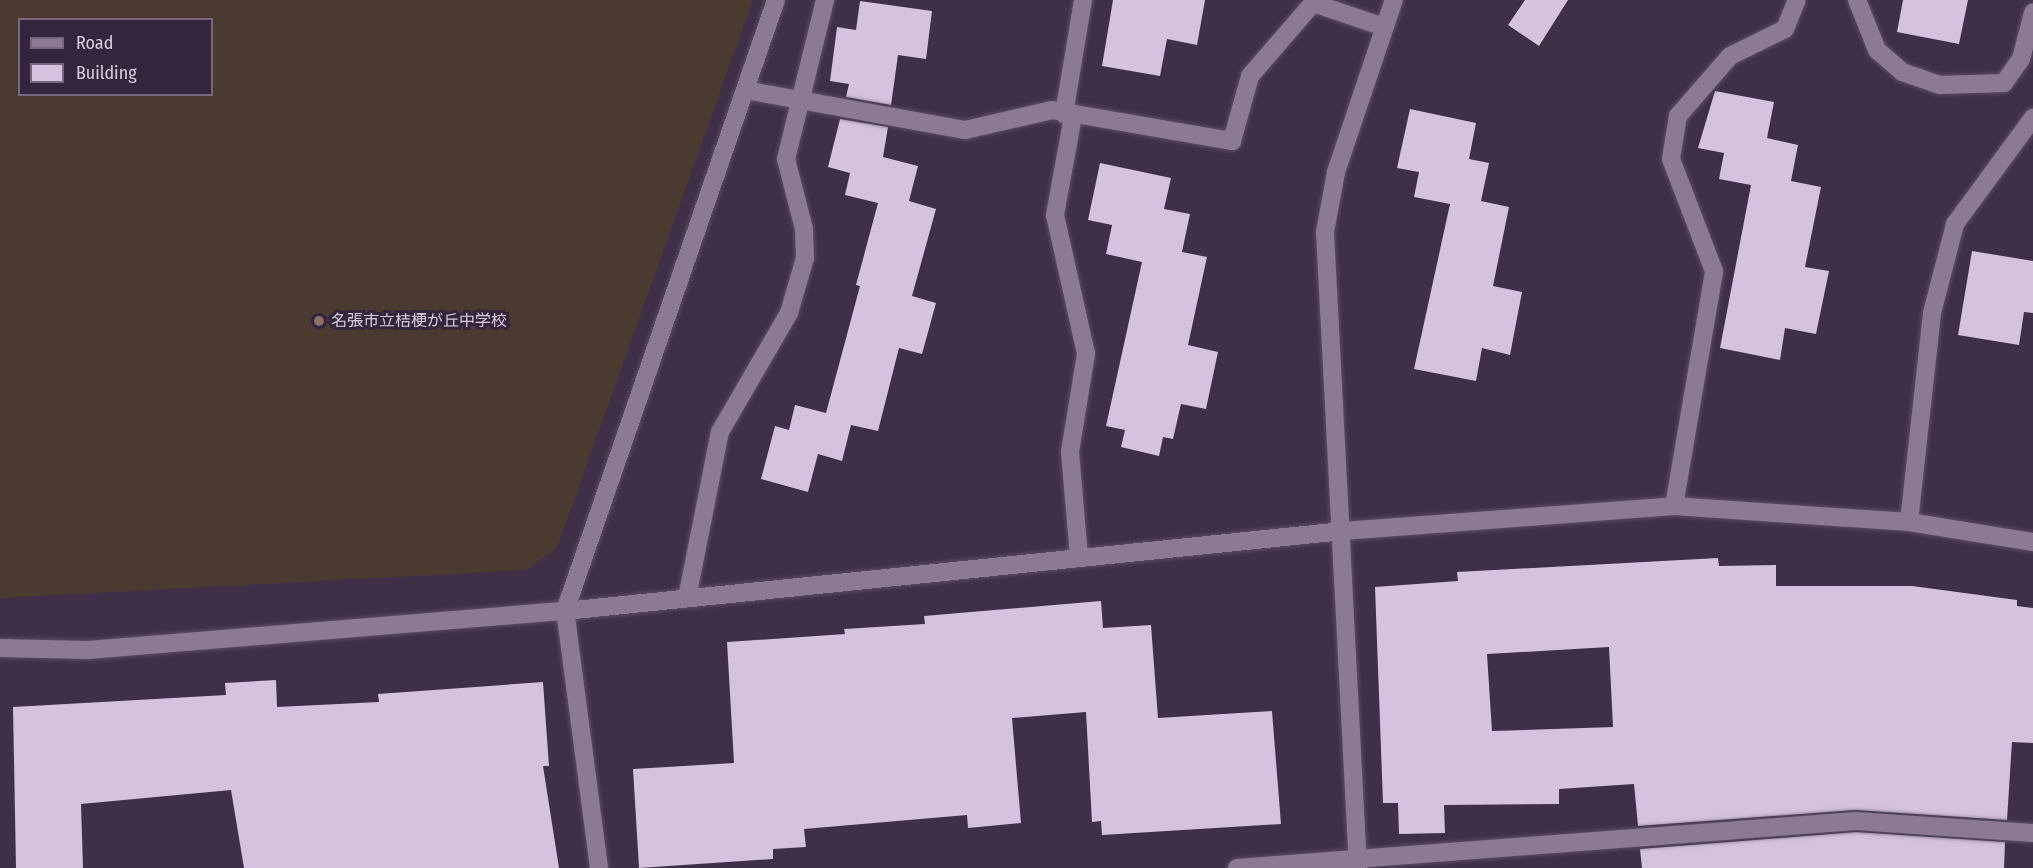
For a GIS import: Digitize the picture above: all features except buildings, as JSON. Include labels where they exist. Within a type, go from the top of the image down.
[{"type":"street","points":[[599,868],[565,610],[776,0]]},
{"type":"street","points":[[687,598],[720,432],[789,313],[805,258],[786,159],[804,99],[825,0]]},
{"type":"street","points":[[1079,557],[1070,452],[1086,354],[1055,215],[1083,0]]},
{"type":"street","points":[[1357,863],[1343,531],[1325,232],[1336,172],[1394,0]]},
{"type":"street","points":[[1674,506],[1714,271],[1671,159],[1678,116],[1730,56],[1785,29],[1797,0]]},
{"type":"street","points":[[1857,0],[1876,50],[1902,72],[1940,85],[2004,83],[2021,58],[2033,13]]},
{"type":"street","points":[[745,90],[965,130],[1026,112],[1069,115],[1232,141],[1250,76],[1313,3],[1384,27]]},
{"type":"street","points":[[1909,522],[1932,313],[1955,224],[2033,118]]},
{"type":"street","points":[[0,648],[88,650],[565,610],[1343,531],[1674,506],[1909,522],[2033,542]]},
{"type":"street","points":[[1237,868],[1357,863],[1856,821],[2033,833]]},
{"type":"shaded area","name":"名張市立桔梗が丘中学校","points":[[0,0],[753,0],[557,548],[527,570],[0,598]]},
{"type":"place","name":"名張市立桔梗が丘中学校","points":[[319,321]]}]
